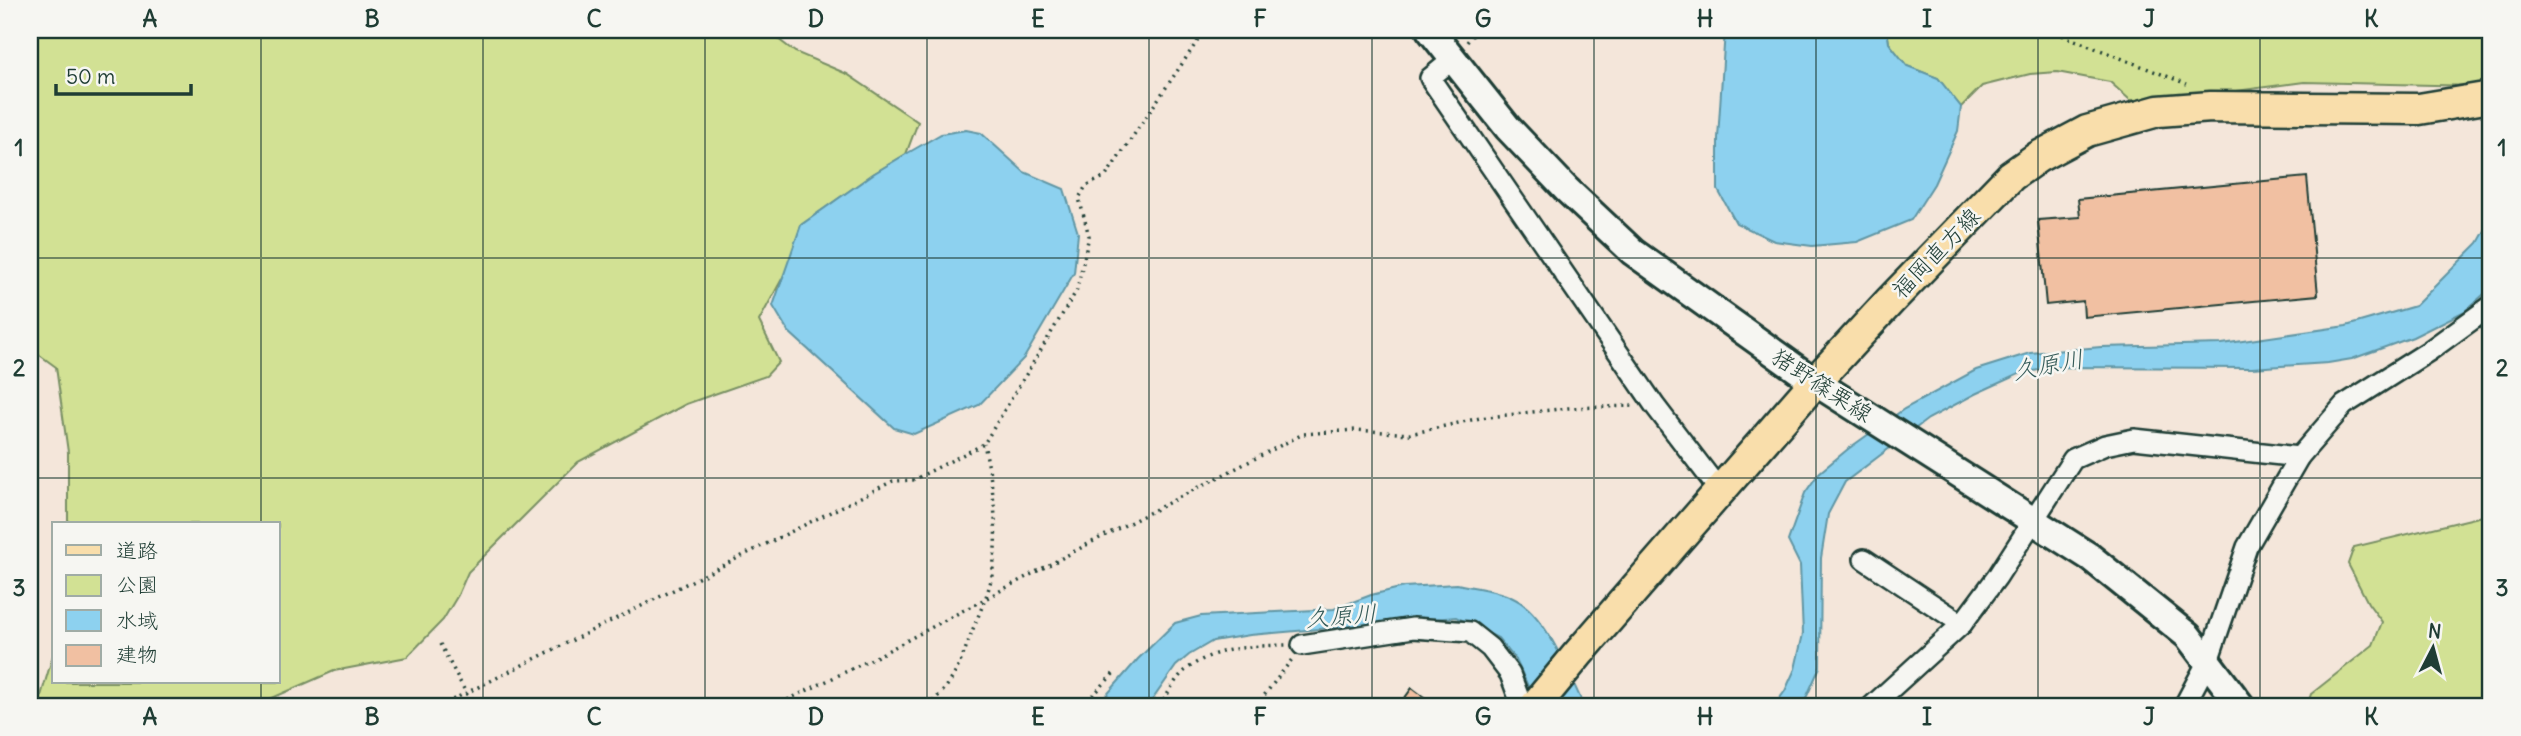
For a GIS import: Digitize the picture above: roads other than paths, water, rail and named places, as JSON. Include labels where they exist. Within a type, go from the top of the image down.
[{"type":"main road","name":"猪野篠栗線","points":[[1430,30],[1508,128],[1567,190],[1633,251],[1815,382],[2091,557],[2188,636],[2241,706]]},
{"type":"main road","name":"福岡直方線","points":[[1535,706],[1815,382],[2011,176],[2046,152],[2087,131],[2158,111],[2211,107],[2419,109],[2491,97]]},
{"type":"street","points":[[1452,60],[1430,78],[1655,406],[1720,491]]},
{"type":"street","points":[[2184,706],[2207,661],[2247,547],[2299,457],[2344,405],[2429,351],[2491,306]]},
{"type":"street","points":[[1872,706],[1962,624],[1997,577],[2073,459],[2105,445],[2134,439],[2299,457]]},
{"type":"street","points":[[1864,559],[1962,624]]},
{"type":"street","points":[[1302,645],[1413,628],[1470,632],[1490,648],[1510,674],[1522,706]]},
{"type":"water","points":[[1725,30],[1887,30],[1889,43],[1907,66],[1938,78],[1961,107],[1958,131],[1934,184],[1911,220],[1857,242],[1812,246],[1774,241],[1736,223],[1718,190],[1718,138]]},
{"type":"water","points":[[966,130],[981,133],[1024,172],[1064,189],[1078,233],[1074,273],[1024,358],[979,405],[914,434],[894,428],[788,331],[773,306],[801,225],[906,154],[941,134]]},
{"type":"water","name":"久原川","points":[[2491,220],[2491,288],[2465,311],[2413,337],[2352,359],[2252,368],[2053,367],[2019,374],[1928,419],[1845,482],[1828,514],[1821,558],[1820,667],[1807,696],[1799,706],[1774,706],[1785,691],[1795,669],[1803,634],[1800,565],[1788,541],[1805,493],[1819,473],[1904,409],[1976,370],[2030,353],[2101,347],[2222,344],[2346,326],[2415,306],[2478,243]]},
{"type":"water","name":"久原川","points":[[1457,584],[1501,593],[1527,607],[1556,647],[1584,706],[1537,706],[1516,660],[1498,638],[1456,617],[1250,635],[1213,641],[1176,666],[1148,706],[1097,706],[1138,659],[1175,623],[1201,616],[1334,609],[1371,595],[1404,587]]}]
